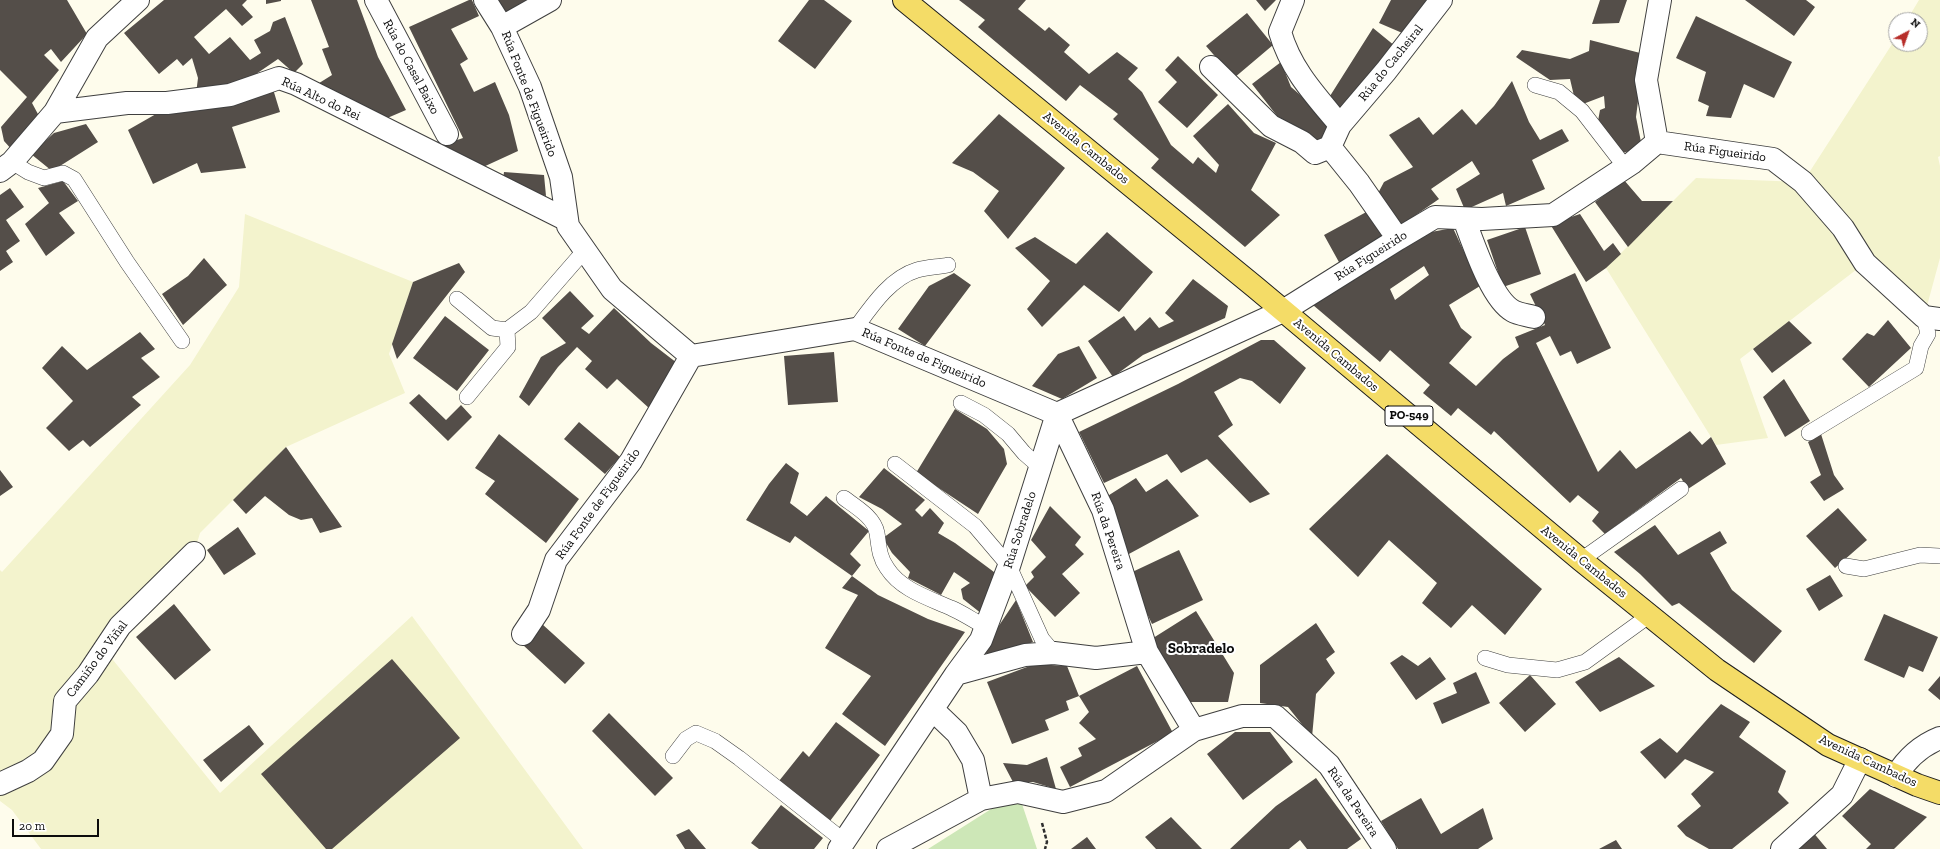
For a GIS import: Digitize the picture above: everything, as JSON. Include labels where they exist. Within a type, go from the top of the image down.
[{"type":"main road","name":"Avenida Cambados","points":[[904,0],[1283,311],[1581,560],[1717,670],[1828,745],[1896,776],[1940,793]]},
{"type":"street","points":[[6,166],[55,112],[97,38],[138,0]]},
{"type":"street","name":"Rúa do Casal Baixo","points":[[376,0],[447,134]]},
{"type":"street","points":[[485,0],[502,27]]},
{"type":"street","name":"Rúa Fonte de Figueirido","points":[[550,0],[502,27],[530,87],[561,177],[568,226],[612,289],[691,356],[855,329],[1057,414]]},
{"type":"street","points":[[1293,0],[1280,32],[1286,52],[1303,79],[1340,125]]},
{"type":"street","name":"Rúa do Cacheiral","points":[[1330,147],[1340,125],[1386,71],[1441,0]]},
{"type":"street","points":[[1657,142],[1646,80],[1660,0]]},
{"type":"street","points":[[1211,67],[1271,126],[1302,142],[1315,153],[1330,147],[1359,183],[1398,239]]},
{"type":"street","name":"Rúa Alto do Rei","points":[[55,112],[127,103],[167,103],[230,94],[279,78],[296,84],[567,220]]},
{"type":"street","name":"Rúa Figueirido","points":[[1283,311],[1398,239],[1435,218],[1464,219],[1553,215],[1626,168],[1657,142],[1773,159],[1803,182],[1843,228],[1865,263],[1932,318]]},
{"type":"street","points":[[1464,219],[1486,273],[1499,300],[1513,311],[1534,317]]},
{"type":"street","points":[[1057,414],[1283,311]]},
{"type":"street","name":"Rúa Fonte de Figueirido","points":[[522,634],[539,610],[556,560],[631,461],[691,356]]},
{"type":"street","name":"Rúa Sobradelo","points":[[841,845],[956,674],[981,640],[1009,566],[1057,414]]},
{"type":"street","name":"Rúa da Pereira","points":[[1057,414],[1103,510],[1147,652],[1194,730]]},
{"type":"street","name":"Camiño do Viñal","points":[[0,784],[28,771],[43,761],[62,734],[65,701],[88,674],[120,626],[194,553]]},
{"type":"street","points":[[956,674],[1025,654],[1054,653],[1096,658],[1147,652]]},
{"type":"street","points":[[933,710],[957,733],[973,760],[981,799]]},
{"type":"street","name":"Rúa da Pereira","points":[[888,849],[981,799],[1018,792],[1063,802],[1106,791],[1194,730],[1242,716],[1275,716],[1329,765],[1385,849]]},
{"type":"street","points":[[1896,776],[1905,760],[1926,744],[1940,738]]},
{"type":"street","points":[[1782,849],[1842,795],[1860,760]]},
{"type":"lane","points":[[1535,86],[1559,92],[1582,111],[1626,168]]},
{"type":"lane","points":[[6,166],[44,178],[63,173],[74,178],[128,262],[182,341]]},
{"type":"lane","points":[[457,299],[492,328],[507,330],[531,312],[585,250]]},
{"type":"lane","points":[[855,329],[871,308],[896,281],[917,270],[948,265]]},
{"type":"lane","points":[[1809,433],[1916,368],[1921,346],[1928,334],[1932,318]]},
{"type":"lane","points":[[467,396],[508,347],[507,330]]},
{"type":"lane","points":[[961,403],[984,415],[1008,434],[1024,453],[1040,467]]},
{"type":"lane","points":[[895,464],[975,526],[1009,566],[1042,639],[1054,653]]},
{"type":"lane","points":[[1581,560],[1681,489]]},
{"type":"lane","points":[[844,498],[869,517],[876,531],[878,549],[887,569],[906,587],[926,598],[952,608],[986,627]]},
{"type":"lane","points":[[1846,566],[1864,569],[1920,555],[1940,556]]},
{"type":"lane","points":[[1485,658],[1508,665],[1557,670],[1585,662],[1650,616]]},
{"type":"lane","points":[[673,756],[686,739],[696,733],[715,741],[739,758],[841,845]]},
{"type":"green space","points":[[1919,0],[1940,0],[1940,156],[1938,157],[1940,166],[1940,258],[1924,317],[1865,263],[1740,359],[1768,438],[1716,445],[1606,268],[1696,178],[1803,182],[1888,50],[1888,52],[1928,52],[1928,12],[1912,12]]},
{"type":"green space","points":[[245,214],[413,282],[389,354],[405,393],[286,447],[200,533],[194,553],[105,650],[220,793],[412,616],[583,849],[41,849],[12,810],[0,801],[0,570],[2,572],[190,365],[239,287]]},
{"type":"green space","points":[[1018,792],[1037,849],[928,849]]},
{"type":"building","points":[[0,0],[67,0],[87,34],[61,62],[51,49],[44,55],[59,70],[32,103],[39,116],[13,151],[4,141],[1,127],[27,97],[0,70]]},
{"type":"building","points":[[164,0],[247,0],[242,5],[253,17],[242,26],[226,9],[194,37],[209,54],[230,37],[250,60],[261,53],[254,40],[270,31],[273,22],[285,17],[303,64],[294,73],[278,59],[237,87],[233,82],[225,87],[196,94],[198,78],[192,58],[183,66],[177,59],[159,74],[124,33]]},
{"type":"building","points":[[266,0],[281,0],[281,1],[266,4]]},
{"type":"building","points":[[311,0],[357,0],[378,57],[406,110],[385,119],[316,85],[332,75],[322,49],[329,47]]},
{"type":"building","points":[[472,0],[479,16],[451,29],[468,59],[460,64],[474,92],[495,82],[509,115],[518,151],[481,168],[440,146],[463,138],[409,27]]},
{"type":"building","points":[[495,0],[537,0],[509,13],[500,8]]},
{"type":"building","points":[[809,0],[824,0],[852,21],[815,69],[778,41]]},
{"type":"building","points":[[959,0],[1026,0],[1018,9],[1045,31],[1049,27],[1070,45],[1064,52],[1089,74],[1117,52],[1138,68],[1128,79],[1142,92],[1171,145],[1193,164],[1198,157],[1216,173],[1219,165],[1193,136],[1228,104],[1254,133],[1276,143],[1251,190],[1280,215],[1245,247],[1151,168],[1159,159],[1113,119],[1118,114],[1080,85],[1066,101],[978,27],[985,20]]},
{"type":"building","points":[[1256,0],[1276,0],[1265,11]]},
{"type":"building","points":[[1391,0],[1429,0],[1407,35],[1379,23]]},
{"type":"building","points":[[1600,0],[1627,0],[1619,23],[1592,24]]},
{"type":"building","points":[[1745,0],[1806,0],[1815,7],[1794,36]]},
{"type":"building","points":[[1247,13],[1273,45],[1234,78],[1206,46]]},
{"type":"building","points":[[1696,16],[1792,62],[1774,98],[1744,84],[1731,118],[1706,116],[1709,106],[1698,101],[1706,72],[1676,58]]},
{"type":"building","points":[[1373,28],[1395,46],[1341,110],[1330,96]]},
{"type":"building","points":[[1590,40],[1644,54],[1636,117],[1642,147],[1623,153],[1598,121],[1600,110],[1605,108],[1604,96],[1583,104],[1574,96],[1570,79],[1550,80],[1516,57],[1522,50],[1570,59],[1589,51]]},
{"type":"building","points":[[1178,56],[1218,95],[1187,128],[1158,102],[1177,82],[1165,70]]},
{"type":"building","points":[[1281,62],[1291,87],[1320,112],[1329,126],[1323,141],[1315,145],[1285,126],[1252,84]]},
{"type":"building","points":[[1512,81],[1529,122],[1540,140],[1562,129],[1569,141],[1532,160],[1545,189],[1506,206],[1503,193],[1465,210],[1456,189],[1480,174],[1472,161],[1431,189],[1439,199],[1400,226],[1376,197],[1384,182],[1413,167],[1389,135],[1419,117],[1433,135],[1462,109],[1476,125],[1494,106]]},
{"type":"building","points":[[273,89],[280,112],[232,127],[246,168],[201,173],[197,163],[153,184],[128,130],[156,114],[205,109]]},
{"type":"building","points":[[999,114],[1065,168],[1008,239],[984,211],[999,191],[973,172],[952,163]]},
{"type":"building","points":[[86,124],[98,142],[52,171],[31,154],[54,133]]},
{"type":"building","points":[[504,172],[544,175],[546,196],[526,191],[503,179]]},
{"type":"building","points":[[1624,180],[1642,201],[1673,201],[1628,247],[1595,202]]},
{"type":"building","points":[[63,181],[78,201],[59,213],[75,233],[46,256],[25,224],[49,203],[38,188]]},
{"type":"building","points":[[10,188],[24,207],[6,220],[20,241],[6,251],[13,262],[0,271],[0,195]]},
{"type":"building","points":[[1370,210],[1386,235],[1340,264],[1324,235]]},
{"type":"building","points":[[1580,214],[1604,251],[1613,243],[1621,254],[1606,268],[1586,282],[1550,224]]},
{"type":"building","points":[[1525,227],[1541,274],[1503,287],[1487,240]]},
{"type":"building","points":[[1453,228],[1480,286],[1449,305],[1461,328],[1472,337],[1449,363],[1476,386],[1503,359],[1519,347],[1515,337],[1545,325],[1530,294],[1575,273],[1611,348],[1577,364],[1571,351],[1560,356],[1550,336],[1536,343],[1598,472],[1620,450],[1636,469],[1690,431],[1702,445],[1711,437],[1726,464],[1688,489],[1681,478],[1605,534],[1592,521],[1599,512],[1578,495],[1570,503],[1494,431],[1491,435],[1458,408],[1451,416],[1423,393],[1430,385],[1390,350],[1380,362],[1313,305],[1408,241],[1431,232]],"holes":[[[1424,266],[1429,275],[1395,300],[1390,289]]]},
{"type":"building","points":[[1107,232],[1153,272],[1119,312],[1084,285],[1042,327],[1027,309],[1050,281],[1015,248],[1035,237],[1076,264]]},
{"type":"building","points":[[204,258],[227,285],[183,325],[162,294],[188,276]]},
{"type":"building","points":[[459,263],[465,272],[397,359],[392,344],[413,282]]},
{"type":"building","points":[[954,273],[971,285],[925,346],[898,329],[929,286]]},
{"type":"building","points":[[1193,279],[1228,306],[1225,318],[1143,355],[1113,377],[1088,341],[1124,316],[1135,331],[1150,317],[1159,328],[1174,321],[1165,313]]},
{"type":"building","points":[[570,291],[594,316],[581,328],[589,334],[614,308],[651,343],[677,363],[650,409],[617,379],[607,389],[585,369],[592,361],[577,347],[558,367],[529,406],[519,397],[541,357],[566,343],[542,318]]},
{"type":"building","points":[[445,316],[489,350],[457,391],[413,358]]},
{"type":"building","points":[[1888,320],[1911,348],[1869,387],[1842,359],[1867,333],[1874,336]]},
{"type":"building","points":[[1789,321],[1812,343],[1772,373],[1753,349]]},
{"type":"building","points":[[140,332],[155,349],[141,358],[160,377],[132,397],[141,405],[90,447],[83,440],[69,451],[46,428],[73,401],[42,368],[62,346],[87,370]]},
{"type":"building","points":[[1261,340],[1274,340],[1306,368],[1280,404],[1252,381],[1240,378],[1214,392],[1233,425],[1218,436],[1270,494],[1250,503],[1207,459],[1181,473],[1167,454],[1104,483],[1079,432],[1178,384]]},
{"type":"building","points":[[1079,346],[1097,378],[1062,399],[1032,386],[1058,354]]},
{"type":"building","points":[[834,352],[838,402],[788,405],[784,356]]},
{"type":"building","points":[[1784,379],[1810,421],[1785,437],[1763,397]]},
{"type":"building","points":[[419,394],[446,420],[461,405],[472,417],[448,441],[409,403]]},
{"type":"building","points":[[955,409],[987,429],[1004,449],[1007,464],[978,514],[916,473]]},
{"type":"building","points":[[579,422],[620,457],[605,474],[564,439]]},
{"type":"building","points":[[499,434],[579,499],[546,543],[485,494],[495,481],[475,468]]},
{"type":"building","points":[[1821,434],[1834,475],[1844,489],[1824,501],[1810,482],[1821,475],[1808,442]]},
{"type":"building","points":[[286,447],[342,527],[320,533],[312,518],[301,520],[289,515],[265,496],[246,514],[233,500]]},
{"type":"building","points":[[1387,454],[1542,589],[1505,635],[1472,605],[1451,628],[1422,603],[1437,583],[1389,540],[1358,577],[1309,529]]},
{"type":"building","points":[[786,463],[799,473],[790,503],[807,516],[826,496],[869,531],[850,554],[861,565],[852,576],[795,536],[790,543],[746,520],[769,484]]},
{"type":"building","points":[[884,468],[925,500],[915,510],[922,517],[930,508],[944,523],[938,533],[955,543],[998,575],[982,614],[963,599],[961,589],[970,583],[954,572],[941,595],[908,578],[910,572],[892,553],[883,538],[902,524],[882,509],[859,497]]},
{"type":"building","points":[[0,470],[13,487],[0,496]]},
{"type":"building","points":[[1136,478],[1146,492],[1167,479],[1199,516],[1127,555],[1106,497]]},
{"type":"building","points":[[1050,506],[1081,537],[1075,545],[1084,554],[1062,574],[1080,593],[1055,617],[1025,586],[1034,577],[1031,572],[1046,557],[1031,540]]},
{"type":"building","points":[[1838,508],[1867,540],[1835,568],[1806,536]]},
{"type":"building","points":[[1655,525],[1678,555],[1720,531],[1727,543],[1710,553],[1732,590],[1782,631],[1754,663],[1679,603],[1672,606],[1640,574],[1614,552]]},
{"type":"building","points":[[238,527],[256,554],[224,575],[207,550]]},
{"type":"building","points":[[1179,550],[1203,600],[1152,624],[1128,574]]},
{"type":"building","points":[[1830,575],[1843,596],[1819,611],[1806,589]]},
{"type":"building","points":[[852,576],[878,595],[928,619],[965,632],[885,746],[842,714],[871,676],[825,648],[858,595],[842,588]]},
{"type":"building","points":[[1016,600],[1033,642],[1007,652],[980,654]]},
{"type":"building","points":[[174,604],[211,650],[175,680],[136,637]]},
{"type":"building","points":[[1196,611],[1234,673],[1228,702],[1190,702],[1150,640]]},
{"type":"building","points":[[1884,614],[1938,637],[1923,672],[1909,666],[1904,678],[1864,660]]},
{"type":"building","points":[[1316,623],[1335,652],[1326,659],[1335,673],[1316,694],[1312,737],[1288,707],[1260,703],[1260,665]]},
{"type":"building","points":[[542,624],[585,663],[565,684],[523,645]]},
{"type":"building","points":[[1402,655],[1418,666],[1430,657],[1446,679],[1416,700],[1390,663]]},
{"type":"building","points":[[1619,657],[1655,686],[1600,712],[1575,682]]},
{"type":"building","points":[[392,659],[460,738],[332,849],[326,849],[261,774]]},
{"type":"building","points":[[1035,664],[1067,666],[1079,696],[1066,701],[1069,710],[1045,720],[1049,730],[1012,744],[987,682]]},
{"type":"building","points":[[1137,666],[1173,733],[1070,787],[1060,767],[1082,756],[1078,748],[1096,739],[1079,723],[1089,712],[1079,696]]},
{"type":"building","points":[[1476,672],[1490,703],[1442,724],[1433,703],[1457,693],[1453,683]]},
{"type":"building","points":[[1530,675],[1556,704],[1525,732],[1499,703]]},
{"type":"building","points":[[1940,676],[1940,700],[1928,690]]},
{"type":"building","points":[[1721,704],[1750,722],[1739,737],[1786,771],[1778,792],[1789,803],[1732,849],[1709,849],[1686,836],[1677,826],[1701,806],[1691,794],[1714,772],[1685,759],[1665,779],[1640,752],[1660,738],[1677,753]]},
{"type":"building","points":[[609,713],[673,778],[655,796],[592,731]]},
{"type":"building","points":[[836,722],[880,755],[830,821],[779,781],[803,751],[809,757]]},
{"type":"building","points":[[249,725],[264,744],[221,782],[203,760]]},
{"type":"building","points":[[1235,732],[1270,732],[1293,762],[1243,800],[1207,754]]},
{"type":"building","points":[[1047,757],[1056,789],[1033,782],[1013,782],[1003,763],[1027,765]]},
{"type":"building","points":[[1316,778],[1361,839],[1347,849],[1307,849],[1300,840],[1289,849],[1230,849],[1276,806]]},
{"type":"building","points":[[1870,789],[1927,817],[1894,849],[1866,849],[1871,844],[1842,816]]},
{"type":"building","points":[[1421,798],[1441,834],[1483,808],[1493,839],[1478,849],[1398,849],[1381,821]]},
{"type":"building","points":[[781,805],[823,838],[814,849],[759,849],[751,843]]},
{"type":"building","points":[[1171,817],[1202,849],[1156,849],[1145,837]]},
{"type":"building","points":[[689,829],[706,849],[685,849],[676,835]]},
{"type":"building","points":[[1812,831],[1827,849],[1794,849]]},
{"type":"building","points":[[1087,837],[1096,849],[1071,849]]},
{"type":"building","points":[[1616,840],[1622,849],[1599,849]]},
{"type":"district","name":"Sobradelo","points":[[1201,649]]}]
